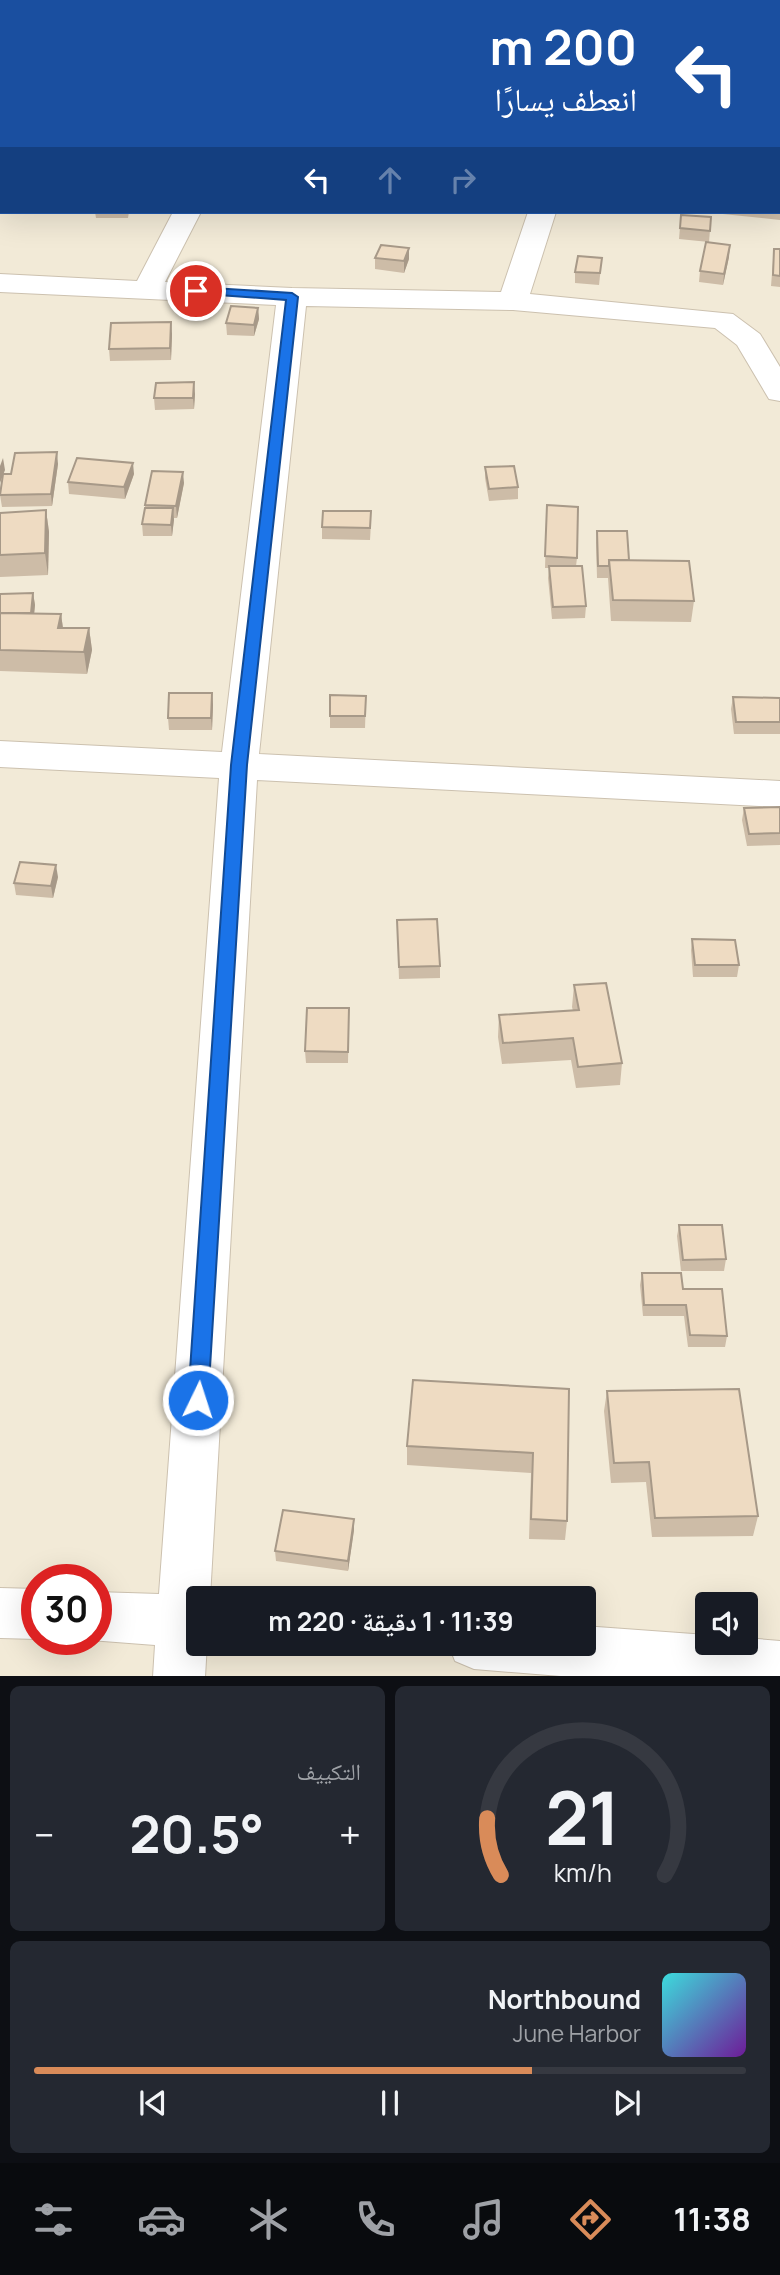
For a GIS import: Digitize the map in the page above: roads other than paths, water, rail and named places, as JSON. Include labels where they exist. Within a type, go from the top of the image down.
[{"type":"street","points":[[148,288],[186,214]]},
{"type":"street","points":[[513,301],[541,214]]},
{"type":"street","points":[[0,283],[292,297],[513,301],[723,320],[749,340],[780,392]]},
{"type":"street","points":[[192,1586],[239,765],[292,297]]},
{"type":"street","points":[[0,754],[780,794]]},
{"type":"street","points":[[0,1613],[21,1614]]},
{"type":"street","points":[[112,1618],[186,1621]]},
{"type":"street","points":[[179,1676],[186,1641]]},
{"type":"street","points":[[596,1653],[780,1667]]}]
